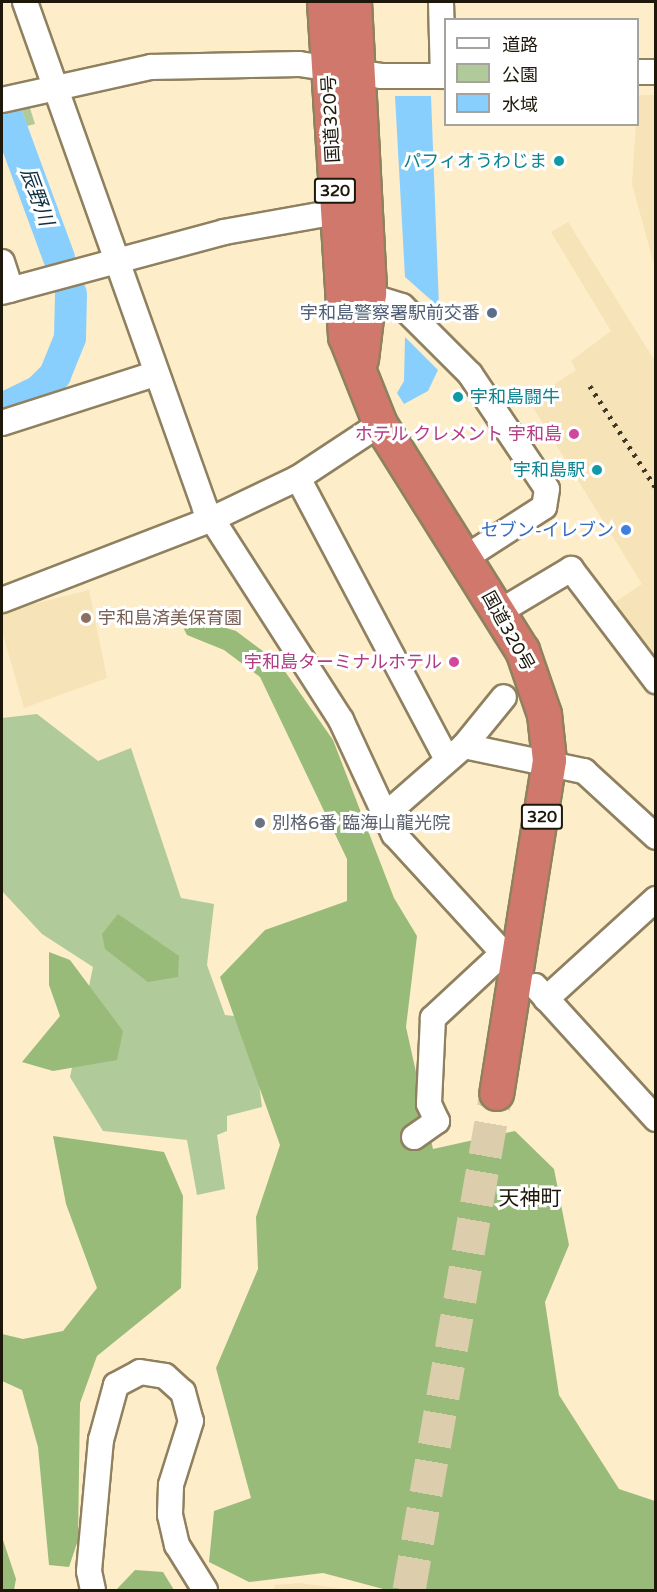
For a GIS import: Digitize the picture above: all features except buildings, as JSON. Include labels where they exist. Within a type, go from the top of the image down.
[{"type":"highway","name":"国道320号","points":[[324,2],[343,71]]},
{"type":"highway","name":"国道320号","points":[[354,2],[343,71],[358,378],[380,424],[499,612],[538,690],[549,760],[496,1093]]},
{"type":"street","points":[[25,2],[155,374],[206,507],[341,720],[384,816],[503,953],[433,1018],[429,1104],[437,1121],[414,1137]]},
{"type":"street","points":[[8,98],[151,67],[299,64],[343,71],[444,76],[441,2]]},
{"type":"street","points":[[639,72],[656,72]]},
{"type":"street","points":[[2,262],[6,291],[116,261],[350,209]]},
{"type":"street","points":[[355,291],[402,306],[470,374],[548,494],[544,507],[465,558]]},
{"type":"street","points":[[2,423],[155,374]]},
{"type":"street","points":[[2,600],[206,507],[298,478],[380,424]]},
{"type":"street","points":[[298,478],[455,753]]},
{"type":"street","points":[[499,612],[571,569],[656,681]]},
{"type":"street","points":[[384,816],[455,753],[504,697]]},
{"type":"street","points":[[455,753],[549,760],[602,783],[656,837]]},
{"type":"street","points":[[656,899],[540,992],[656,1119]]},
{"type":"street","points":[[93,1590],[89,1571],[101,1440],[116,1385],[140,1372],[165,1376],[183,1392],[191,1421],[171,1485],[170,1515],[177,1545],[205,1590]]},
{"type":"shaded area","points":[[639,95],[655,95],[655,268],[632,184],[636,126],[639,126]]},
{"type":"shaded area","points":[[568,222],[655,361],[655,673],[608,607],[642,584],[529,401],[576,370],[571,361],[611,331],[551,232]]},
{"type":"shaded area","points":[[89,590],[107,678],[24,708],[2,631],[2,612]]},
{"type":"shaded area","points":[[300,1583],[349,1590],[273,1590],[275,1585]]},
{"type":"green space","points":[[29,105],[35,124],[27,126],[21,108]]},
{"type":"green space","points":[[176,613],[236,631],[279,663],[333,740],[394,898],[417,936],[406,1027],[433,1149],[515,1131],[554,1169],[569,1245],[545,1302],[559,1395],[619,1489],[655,1501],[655,1590],[387,1590],[323,1573],[249,1582],[209,1562],[214,1511],[251,1498],[216,1368],[258,1269],[256,1217],[280,1145],[220,977],[265,930],[347,901],[347,859],[260,677],[224,650],[187,635]]},
{"type":"green space","points":[[37,714],[98,761],[131,748],[181,898],[214,904],[207,965],[225,1015],[251,1018],[262,1107],[227,1116],[227,1131],[217,1135],[225,1189],[197,1195],[187,1140],[103,1131],[70,1077],[93,967],[42,934],[2,891],[2,718]]},
{"type":"green space","points":[[118,914],[179,956],[178,977],[148,982],[105,949],[102,934]]},
{"type":"green space","points":[[49,952],[70,960],[123,1031],[117,1060],[53,1071],[22,1062],[60,1016],[49,985]]},
{"type":"green space","points":[[53,1136],[164,1152],[183,1196],[181,1288],[97,1356],[80,1403],[78,1540],[69,1567],[49,1565],[38,1447],[22,1390],[2,1381],[2,1334],[23,1339],[63,1331],[97,1288],[66,1204]]},
{"type":"green space","points":[[2,1537],[16,1579],[14,1590],[2,1590]]},
{"type":"green space","points":[[135,1570],[163,1572],[174,1590],[116,1590]]},
{"type":"water","points":[[395,96],[431,96],[439,307],[405,277]]},
{"type":"water","points":[[405,337],[438,370],[428,391],[404,404],[397,393],[404,381]]},
{"type":"waterway","name":"辰野川","points":[[2,103],[59,258]]},
{"type":"waterway","name":"辰野川","points":[[2,409],[39,391],[55,375],[70,338],[71,294]]},
{"type":"tunnel","points":[[409,1590],[496,1093]]},
{"type":"railway","points":[[590,386],[656,488]]},
{"type":"place","name":"パフィオうわじま","points":[[559,161]]},
{"type":"place","name":"宇和島警察署駅前交番","points":[[492,313]]},
{"type":"place","name":"宇和島闘牛","points":[[458,397]]},
{"type":"place","name":"ホテル クレメント 宇和島","points":[[574,434]]},
{"type":"place","name":"宇和島駅","points":[[597,470]]},
{"type":"place","name":"セブン-イレブン","points":[[626,530]]},
{"type":"place","name":"宇和島済美保育園","points":[[86,618]]},
{"type":"place","name":"宇和島ターミナルホテル","points":[[454,662]]},
{"type":"place","name":"別格6番 臨海山龍光院","points":[[260,823]]},
{"type":"district","name":"天神町","points":[[530,1199]]}]
